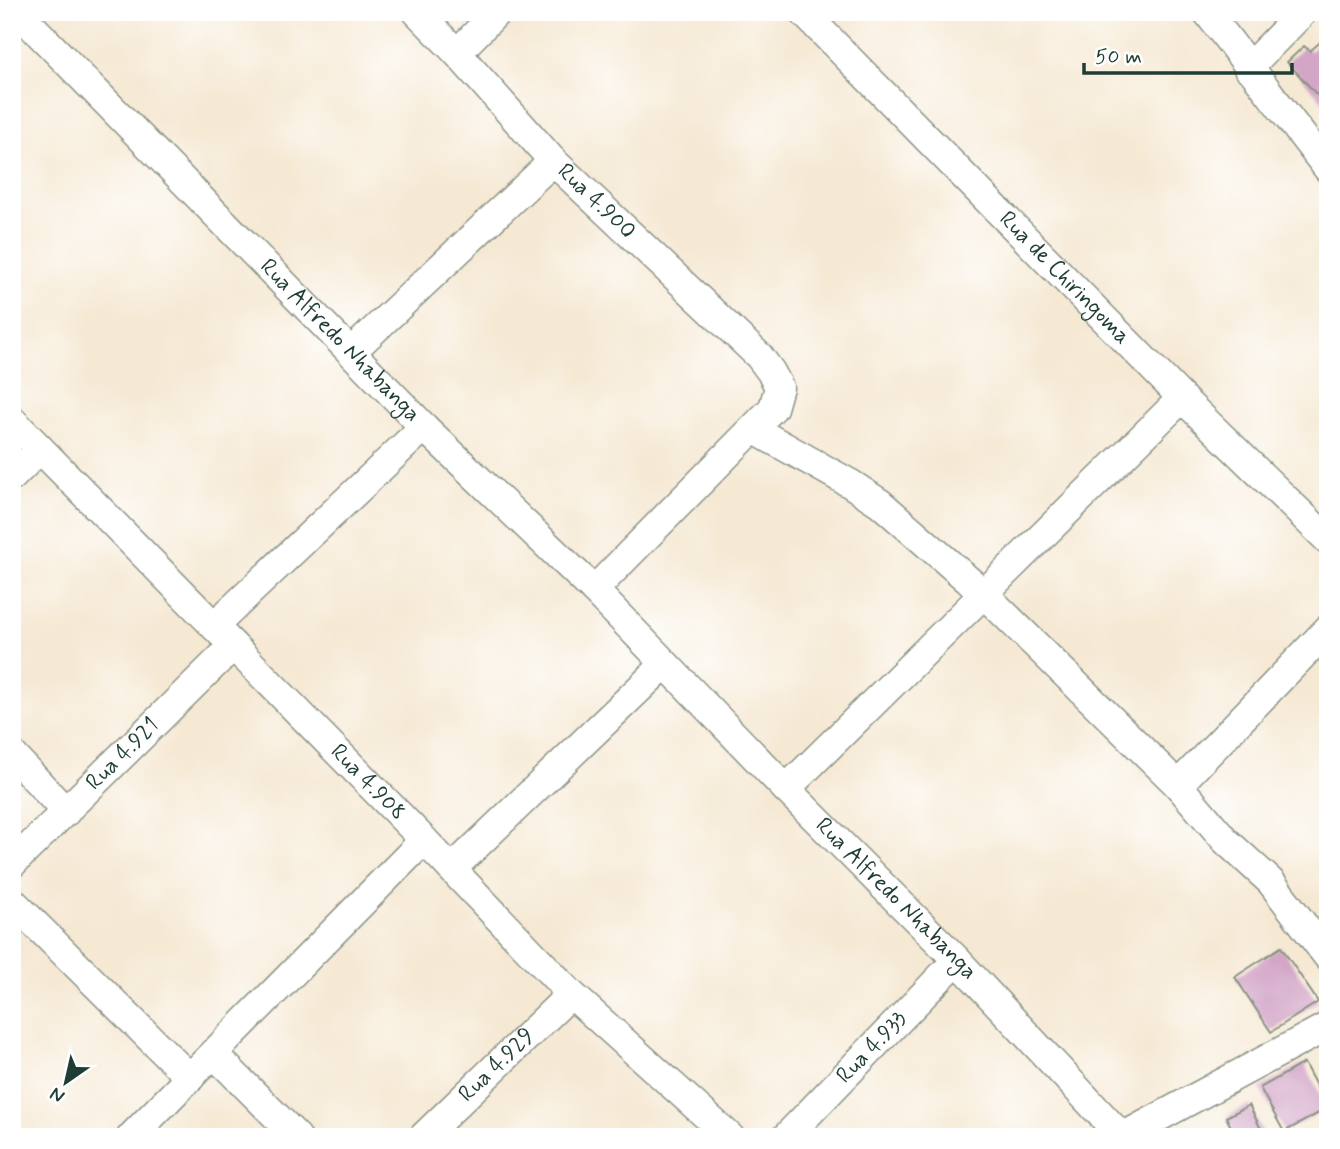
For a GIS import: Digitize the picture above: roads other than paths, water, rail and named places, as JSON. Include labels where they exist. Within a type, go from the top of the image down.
[{"type":"street","name":"Rua Alfredo Nhabanga","points":[[18,12],[424,427],[594,590],[786,789],[957,960],[1122,1137]]},
{"type":"street","name":"Rua 4.900","points":[[417,12],[553,161],[758,356],[771,372],[779,387],[774,408],[752,429]]},
{"type":"street","points":[[457,53],[497,12]]},
{"type":"street","name":"Rua de Chiringoma","points":[[803,12],[1182,398],[1328,540]]},
{"type":"street","points":[[1206,12],[1328,169]]},
{"type":"street","points":[[1248,68],[1303,12]]},
{"type":"street","points":[[351,352],[553,161]]},
{"type":"street","points":[[786,789],[1182,398]]},
{"type":"street","name":"Rua 4.908","points":[[12,420],[571,993],[730,1137]]},
{"type":"street","name":"Rua 4.921","points":[[12,864],[66,812],[223,636],[424,427]]},
{"type":"street","points":[[594,590],[752,429],[880,503],[983,593],[1178,785],[1226,841],[1271,882],[1328,957]]},
{"type":"street","points":[[12,477],[40,449]]},
{"type":"street","points":[[1178,785],[1328,628]]},
{"type":"street","points":[[452,869],[665,664]]},
{"type":"street","points":[[12,754],[66,812]]},
{"type":"street","points":[[131,1137],[424,840]]},
{"type":"street","points":[[12,901],[190,1078]]},
{"type":"street","name":"Rua 4.933","points":[[786,1137],[957,960]]},
{"type":"street","name":"Rua 4.929","points":[[423,1137],[571,993]]},
{"type":"street","points":[[1122,1137],[1328,1026]]},
{"type":"street","points":[[214,1053],[297,1137]]}]
